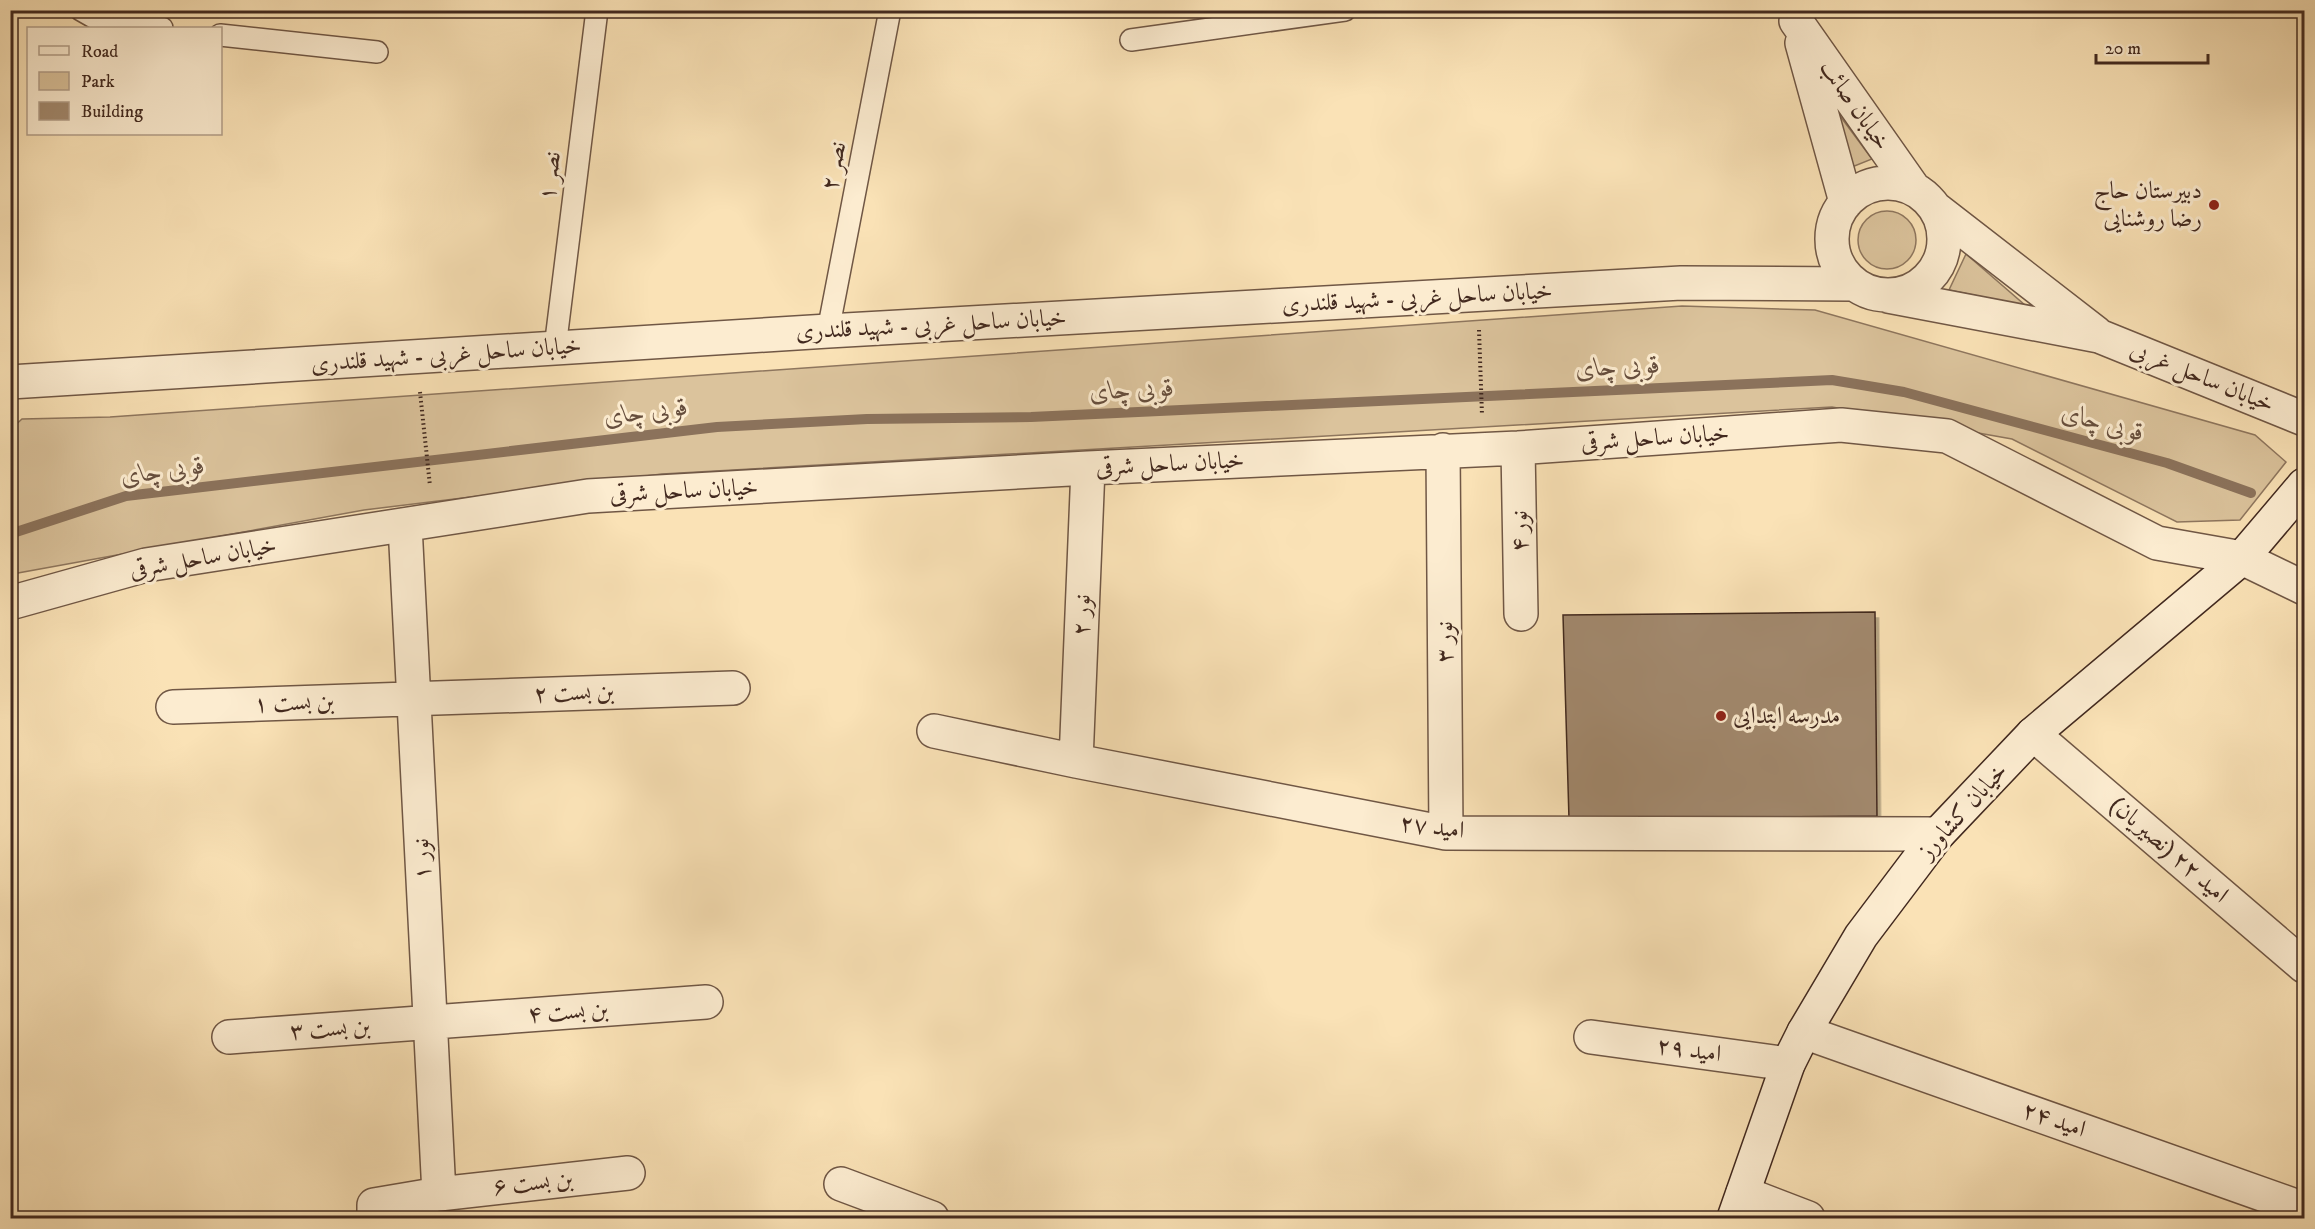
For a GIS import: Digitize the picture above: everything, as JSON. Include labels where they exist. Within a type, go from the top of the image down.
[{"type":"street","name":"خیابان صائب","points":[[1793,16],[1925,199]]},
{"type":"street","name":"خیابان صائب","points":[[1793,16],[1846,202]]},
{"type":"street","points":[[1886,183],[1900,184],[1925,199],[1943,225],[1945,242],[1941,259],[1933,274],[1920,286],[1905,293],[1888,296],[1869,293],[1853,284],[1840,270],[1833,254],[1831,235],[1836,217],[1846,202],[1857,192],[1886,183]]},
{"type":"street","name":"خیابان ساحل غربی","points":[[1925,199],[2099,336]]},
{"type":"street","name":"خیابان ساحل غربی - شهید قلندری","points":[[10,382],[828,331],[1681,283],[1853,284]]},
{"type":"street","name":"خیابان ساحل غربی","points":[[1888,296],[2099,336],[2304,418]]},
{"type":"street","name":"خیابان ساحل شرقی","points":[[10,603],[146,565],[588,496],[1088,468],[1518,448],[1841,425],[1947,436],[2157,543],[2242,558],[2304,588]]},
{"type":"street","name":"نور ۴","points":[[1518,448],[1521,614]]},
{"type":"street","name":"نور ۳","points":[[1443,450],[1446,833]]},
{"type":"street","name":"نور ۲","points":[[1076,761],[1088,468]]},
{"type":"street","name":"خیابان کشاورز","points":[[1739,1206],[1788,1064],[1804,1032],[1861,936],[1938,834],[2033,734],[2242,558],[2304,485]]},
{"type":"street","name":"نور ۱","points":[[420,522],[415,698],[439,1194]]},
{"type":"street","name":"بن بست ۲","points":[[415,698],[733,688]]},
{"type":"street","name":"بن بست ۱","points":[[173,707],[415,698]]},
{"type":"street","name":"امید ۲۷","points":[[934,731],[1446,833],[1938,834]]},
{"type":"street","name":"امید ۲۲ (نصیریان)","points":[[2033,734],[2304,966]]},
{"type":"street","name":"بن بست ۴","points":[[430,1022],[706,1002]]},
{"type":"street","name":"بن بست ۳","points":[[229,1036],[430,1022]]},
{"type":"street","name":"امید ۲۴","points":[[1804,1032],[2304,1209]]},
{"type":"street","name":"امید ۲۹","points":[[1591,1036],[1788,1064]]},
{"type":"street","name":"بن بست ۶","points":[[374,1218],[374,1205],[439,1194],[628,1173]]},
{"type":"street","points":[[841,1184],[932,1218]]},
{"type":"street","points":[[1739,1206],[1808,1218]]},
{"type":"lane","points":[[81,10],[102,22],[152,27]]},
{"type":"lane","name":"نصر ۱","points":[[555,348],[597,10]]},
{"type":"lane","name":"نصر ۲","points":[[828,331],[890,10]]},
{"type":"lane","points":[[1131,40],[1345,10]]},
{"type":"lane","points":[[222,35],[376,52]]},
{"type":"path","points":[[1477,294],[1484,449]]},
{"type":"path","points":[[416,357],[420,522]]},
{"type":"green space","points":[[1826,97],[1872,159],[1847,169]]},
{"type":"green space","points":[[1887,211],[1903,216],[1911,224],[1916,240],[1911,256],[1903,264],[1887,269],[1871,264],[1863,256],[1858,240],[1863,224],[1871,216]]},
{"type":"green space","points":[[1966,254],[2026,306],[1949,290]]},
{"type":"green space","points":[[1682,306],[1815,310],[2255,435],[2286,462],[2240,520],[2177,522],[2012,439],[1832,407],[662,474],[364,510],[18,573],[11,577],[11,429],[22,419],[110,417]]},
{"type":"building","name":"مدرسه ابتدایی","points":[[1875,612],[1877,816],[1569,819],[1563,615]]},
{"type":"waterway","name":"قوبی چای","points":[[10,534],[126,496],[717,427],[867,419],[1031,417],[1832,380],[1904,392],[2167,463],[2251,493]]},
{"type":"place","name":"دبیرستان حاج رضا روشنایی","points":[[2214,205]]},
{"type":"place","name":"مدرسه ابتدایی","points":[[1721,716]]}]
